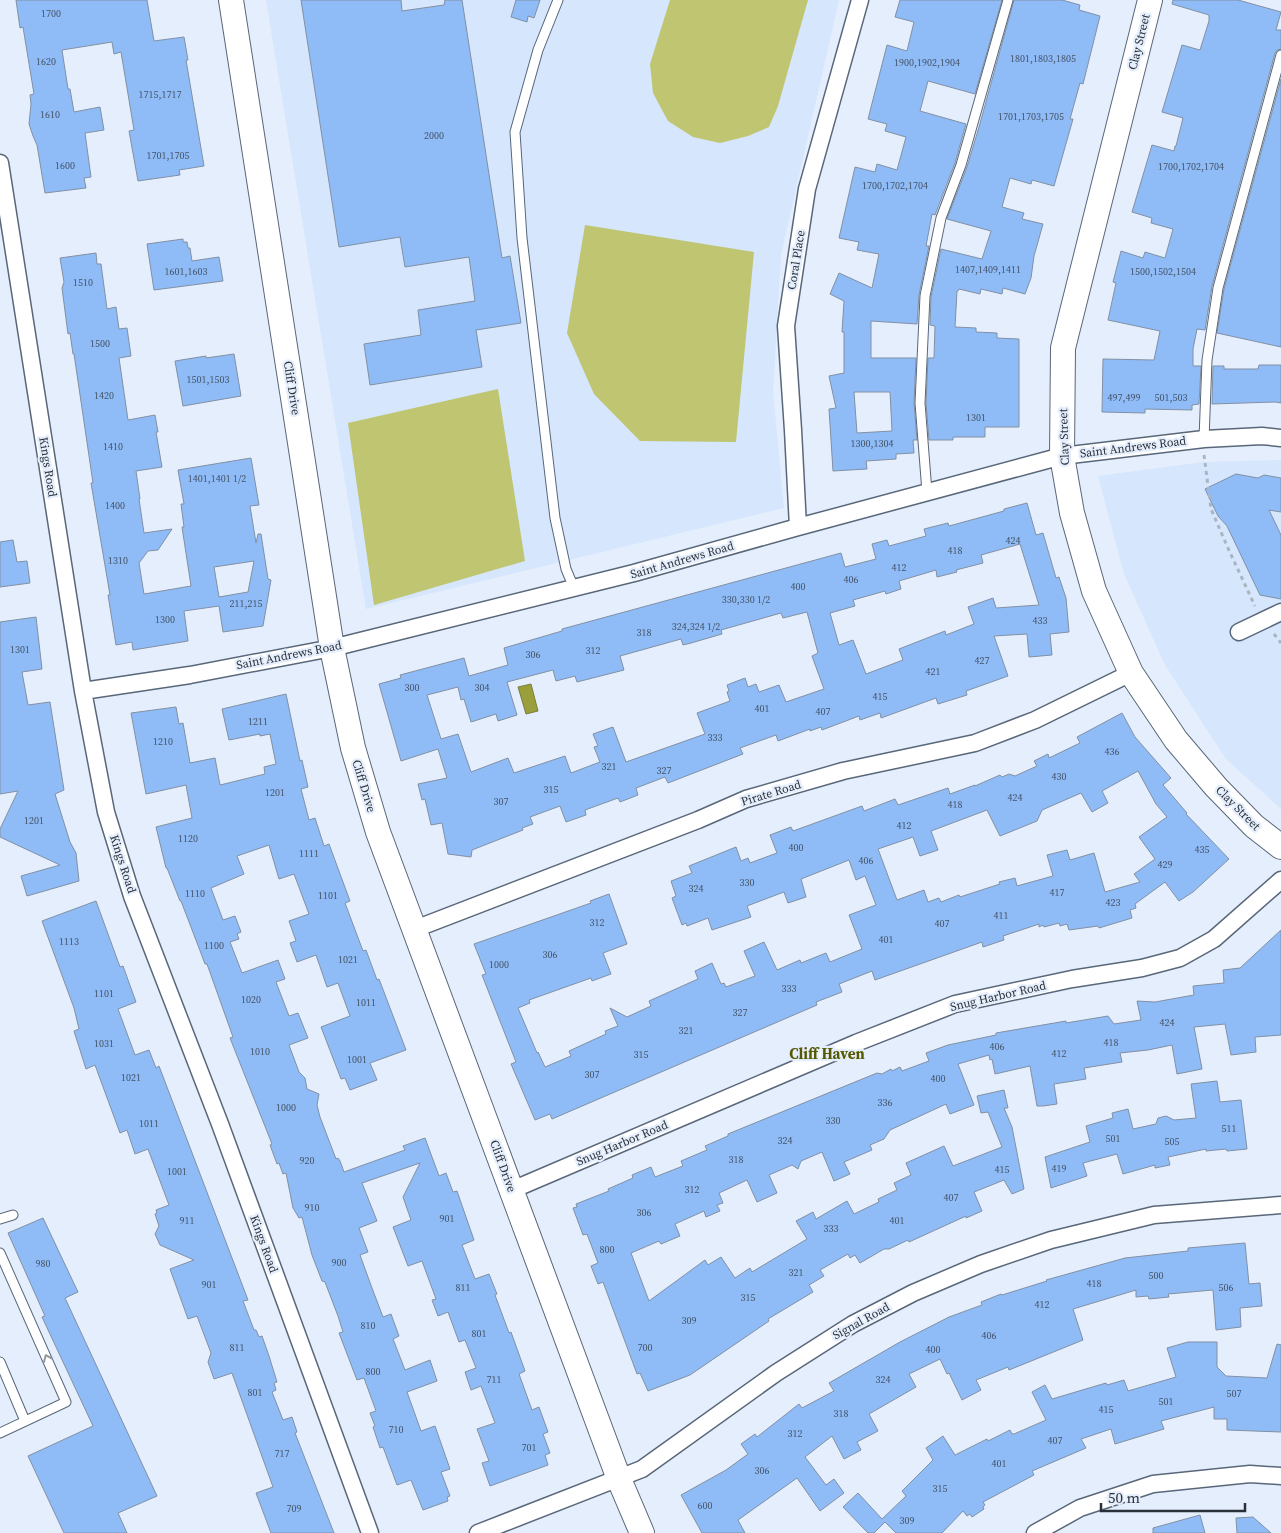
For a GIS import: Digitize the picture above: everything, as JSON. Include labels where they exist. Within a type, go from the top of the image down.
[{"type":"street","name":"Cliff Drive","points":[[231,0],[332,648],[353,748],[378,832],[619,1479],[642,1533]]},
{"type":"street","name":"Coral Place","points":[[798,527],[794,430],[786,326],[806,189],[860,0]]},
{"type":"street","name":"Clay Street","points":[[1150,0],[1063,348],[1062,456],[1072,513],[1094,591],[1131,673],[1176,740],[1216,787],[1254,826],[1281,847]]},
{"type":"street","name":"Kings Road","points":[[0,163],[83,691],[106,812],[132,896],[220,1124],[370,1533]]},
{"type":"street","name":"Saint Andrews Road","points":[[83,691],[190,675],[332,648],[634,573],[1062,456],[1204,447],[1262,436],[1281,438]]},
{"type":"street","points":[[1238,632],[1281,612]]},
{"type":"street","name":"Pirate Road","points":[[415,929],[698,820],[746,799],[843,771],[975,743],[1035,720],[1131,673]]},
{"type":"street","name":"Snug Harbor Road","points":[[512,1190],[856,1043],[955,1004],[1072,979],[1142,968],[1180,958],[1214,939],[1281,880]]},
{"type":"street","name":"Signal Road","points":[[478,1533],[642,1469],[776,1373],[853,1324],[913,1293],[981,1264],[1051,1240],[1154,1215],[1281,1204]]},
{"type":"street","points":[[1035,1533],[1080,1508],[1153,1484],[1250,1474],[1281,1476]]},
{"type":"lane","points":[[558,0],[538,50],[516,132],[522,238],[554,518],[566,569],[574,588]]},
{"type":"lane","points":[[928,492],[920,403],[925,296],[941,218],[961,165],[1008,0]]},
{"type":"lane","points":[[1204,447],[1208,360],[1218,288],[1281,55]]},
{"type":"lane","points":[[0,1219],[13,1215]]},
{"type":"lane","points":[[0,1253],[66,1402],[0,1433]]},
{"type":"lane","points":[[0,1362],[25,1421]]},
{"type":"path","points":[[1204,447],[1211,509],[1250,598],[1281,643]]},
{"type":"shaded area","points":[[266,0],[839,0],[781,255],[773,392],[784,508],[366,609]]},
{"type":"shaded area","points":[[1281,460],[1281,809],[1226,759],[1165,665],[1124,574],[1098,476],[1204,462]]},
{"type":"shaded area","points":[[531,684],[538,711],[526,714],[518,687]]},
{"type":"green space","points":[[670,0],[808,0],[778,106],[769,127],[748,136],[720,143],[693,137],[668,121],[653,93],[650,64]]},
{"type":"green space","points":[[585,225],[754,252],[736,442],[640,441],[594,394],[567,333]]},
{"type":"green space","points":[[498,389],[525,561],[374,605],[348,423]]},
{"type":"building","points":[[16,0],[147,0],[154,41],[184,37],[188,60],[186,60],[204,166],[179,170],[180,175],[138,181],[129,131],[134,130],[121,52],[114,54],[112,42],[62,50],[68,89],[70,89],[74,112],[100,107],[104,130],[85,133],[91,177],[84,178],[86,188],[45,193],[37,145],[29,124],[30,95],[34,94],[23,27],[20,28]]},
{"type":"building","points":[[301,0],[401,0],[402,11],[444,5],[445,0],[462,0],[502,258],[510,256],[521,323],[476,330],[482,367],[370,385],[364,344],[421,335],[418,310],[475,301],[469,257],[405,267],[400,237],[339,247]]},
{"type":"building","points":[[516,0],[540,0],[534,18],[528,16],[527,22],[511,17]]},
{"type":"building","points":[[900,0],[1002,0],[975,94],[928,81],[920,111],[966,124],[955,163],[935,215],[932,214],[926,246],[929,246],[919,295],[917,324],[871,321],[871,358],[916,358],[914,403],[917,440],[913,440],[914,453],[896,454],[896,459],[866,461],[867,469],[833,471],[829,409],[836,408],[829,376],[844,373],[844,332],[842,332],[844,301],[830,294],[839,273],[872,288],[879,254],[857,250],[859,242],[839,238],[855,167],[875,172],[877,164],[897,170],[906,137],[885,131],[887,124],[868,119],[887,45],[907,51],[914,22],[895,17]],"holes":[[[854,392],[890,392],[892,431],[857,433]]]},
{"type":"building","points":[[1014,0],[1062,0],[1080,5],[1079,10],[1100,16],[1083,84],[1080,83],[1070,119],[1073,119],[1054,186],[1032,180],[1031,184],[1010,178],[1002,207],[1024,213],[1022,219],[1043,224],[1034,256],[1031,278],[1025,294],[1003,288],[1002,294],[981,289],[980,294],[959,289],[957,291],[955,327],[976,328],[976,332],[997,333],[997,338],[1019,339],[1019,427],[985,427],[985,437],[953,437],[953,440],[929,440],[926,403],[928,358],[934,358],[935,326],[930,325],[931,297],[941,249],[982,259],[991,231],[947,219],[967,167]]},
{"type":"building","points":[[1173,0],[1238,0],[1281,12],[1276,30],[1281,30],[1281,49],[1275,53],[1212,286],[1205,330],[1197,329],[1193,349],[1193,366],[1201,366],[1199,404],[1192,405],[1192,410],[1145,409],[1145,413],[1102,412],[1103,359],[1154,360],[1160,331],[1108,320],[1116,283],[1113,282],[1121,251],[1143,258],[1145,252],[1165,258],[1173,229],[1151,223],[1152,218],[1132,212],[1152,145],[1174,151],[1183,118],[1162,112],[1182,45],[1200,50],[1209,21],[1209,15],[1172,4]]},
{"type":"building","points":[[1281,79],[1281,347],[1217,333],[1224,289]]},
{"type":"building","points":[[183,239],[183,242],[187,242],[188,248],[190,248],[192,261],[219,257],[223,281],[154,290],[147,244]]},
{"type":"building","points":[[96,253],[97,264],[101,264],[107,309],[116,307],[119,329],[127,328],[131,356],[119,358],[128,420],[155,415],[162,467],[136,471],[144,533],[172,529],[158,550],[148,551],[139,563],[144,594],[191,586],[182,527],[184,527],[181,504],[184,504],[178,470],[251,458],[259,505],[250,506],[256,543],[258,534],[261,534],[268,579],[271,580],[263,626],[223,632],[219,606],[184,611],[188,641],[133,650],[132,642],[116,645],[108,595],[110,595],[91,483],[93,483],[74,354],[70,333],[68,334],[60,258]],"holes":[[[254,561],[248,592],[219,597],[214,567]]]},
{"type":"building","points":[[234,354],[241,396],[183,406],[175,361]]},
{"type":"building","points":[[1259,365],[1281,365],[1281,403],[1212,404],[1213,366],[1224,366],[1224,369],[1258,369]]},
{"type":"building","points":[[1236,474],[1258,478],[1264,475],[1281,478],[1281,512],[1269,510],[1281,535],[1281,599],[1260,595],[1227,526],[1218,516],[1205,489]]},
{"type":"building","points":[[1027,503],[1036,535],[1043,533],[1056,578],[1059,577],[1066,598],[1069,632],[1050,634],[1052,655],[1029,657],[1027,634],[994,636],[1008,676],[966,691],[967,695],[938,704],[936,698],[881,718],[880,713],[860,720],[859,716],[822,730],[821,727],[810,731],[810,729],[778,741],[776,735],[740,748],[743,754],[668,783],[665,777],[636,788],[638,795],[620,802],[618,798],[585,810],[586,815],[566,822],[560,806],[530,817],[533,824],[522,828],[523,830],[472,850],[471,857],[448,854],[442,823],[431,825],[425,799],[422,800],[418,784],[447,778],[438,749],[401,761],[379,684],[401,678],[400,675],[464,658],[469,676],[508,665],[504,648],[562,631],[562,629],[841,553],[845,567],[876,559],[872,544],[887,540],[889,546],[926,536],[924,529],[948,523],[949,526],[1004,511],[1004,509]],"holes":[[[1020,544],[1039,605],[996,608],[993,598],[968,607],[974,624],[946,635],[945,631],[899,649],[903,660],[866,674],[853,640],[839,645],[830,613],[855,606],[853,600],[885,591],[886,594],[901,589],[899,581],[936,570],[937,577],[957,572],[956,570],[983,563],[981,555]],[[807,612],[818,653],[812,656],[824,689],[786,702],[779,685],[759,692],[756,684],[748,687],[745,678],[727,685],[730,701],[697,713],[705,734],[626,762],[613,727],[593,734],[598,746],[594,747],[600,762],[571,773],[565,756],[514,773],[508,758],[471,772],[458,734],[441,739],[427,695],[458,687],[461,700],[464,699],[471,722],[496,714],[498,721],[517,715],[507,682],[553,670],[556,681],[575,676],[577,682],[624,670],[620,656],[681,639],[683,645],[691,643],[722,634],[721,630],[781,613],[783,618]]]},
{"type":"building","points":[[13,540],[17,562],[27,561],[30,583],[0,587],[0,542]]},
{"type":"building","points":[[36,617],[42,669],[22,672],[28,705],[50,702],[64,790],[55,794],[70,842],[76,853],[79,881],[27,896],[21,876],[60,865],[0,837],[0,829],[18,791],[0,794],[0,622]]},
{"type":"building","points":[[286,694],[300,761],[302,760],[308,787],[301,789],[309,820],[315,818],[324,846],[329,844],[350,901],[345,903],[363,951],[366,950],[377,980],[379,979],[406,1050],[370,1063],[377,1080],[350,1090],[345,1078],[341,1079],[321,1027],[350,1016],[338,983],[327,987],[316,955],[297,962],[290,943],[296,941],[289,921],[309,914],[294,874],[279,879],[269,845],[237,856],[244,874],[211,888],[223,920],[235,916],[241,932],[237,934],[239,939],[230,942],[242,973],[278,960],[285,979],[276,982],[289,1016],[298,1013],[308,1038],[289,1045],[299,1072],[305,1078],[307,1089],[319,1094],[317,1105],[320,1117],[336,1159],[338,1158],[340,1161],[344,1172],[405,1150],[403,1146],[425,1138],[439,1176],[446,1173],[453,1192],[457,1191],[474,1240],[462,1245],[475,1279],[489,1274],[509,1333],[511,1332],[525,1371],[519,1374],[532,1410],[539,1407],[548,1432],[543,1434],[550,1453],[545,1455],[548,1465],[490,1486],[482,1463],[489,1461],[477,1429],[495,1423],[481,1386],[471,1390],[465,1372],[476,1368],[465,1340],[459,1342],[448,1312],[438,1316],[432,1300],[436,1299],[422,1261],[408,1266],[393,1227],[411,1220],[403,1197],[420,1163],[362,1183],[377,1221],[359,1228],[368,1252],[360,1255],[372,1288],[383,1317],[391,1314],[399,1336],[393,1339],[405,1370],[430,1360],[437,1381],[407,1392],[421,1431],[435,1426],[450,1469],[441,1472],[450,1496],[447,1497],[448,1501],[423,1510],[411,1480],[397,1485],[383,1447],[380,1448],[370,1413],[376,1411],[364,1378],[357,1380],[339,1333],[343,1332],[338,1316],[312,1255],[302,1217],[299,1218],[293,1208],[286,1173],[283,1174],[279,1163],[277,1164],[270,1145],[272,1144],[230,1038],[233,1037],[207,964],[205,964],[166,868],[156,827],[192,818],[186,785],[146,794],[131,713],[176,707],[179,724],[183,723],[190,763],[215,758],[220,785],[265,774],[264,767],[276,764],[270,734],[229,740],[222,709]]},
{"type":"building","points":[[1122,713],[1135,737],[1171,778],[1163,785],[1186,814],[1229,859],[1193,892],[1179,901],[1165,882],[1135,904],[1136,908],[1130,910],[1132,918],[1099,928],[1098,926],[1069,930],[1067,924],[1060,926],[1059,923],[1039,927],[1039,924],[1003,936],[1004,940],[983,947],[982,942],[875,980],[872,971],[839,984],[842,992],[816,1002],[817,1005],[552,1119],[550,1114],[535,1120],[511,1064],[516,1062],[482,975],[486,974],[474,944],[591,903],[590,901],[609,894],[627,944],[603,953],[611,974],[592,981],[591,978],[529,1000],[530,1003],[518,1008],[545,1067],[571,1056],[569,1051],[606,1034],[605,1031],[618,1026],[610,1008],[627,1017],[651,1006],[649,1001],[698,979],[695,971],[712,963],[721,984],[724,983],[726,987],[755,976],[744,951],[764,942],[777,970],[800,960],[801,963],[826,953],[830,962],[862,949],[849,915],[876,905],[865,876],[856,880],[849,860],[801,879],[806,897],[788,903],[784,892],[747,906],[751,917],[712,930],[708,918],[687,926],[686,923],[682,925],[672,898],[676,896],[671,881],[692,873],[689,866],[736,847],[741,861],[748,858],[750,863],[777,853],[770,835],[791,827],[793,831],[862,806],[864,811],[895,799],[898,805],[948,788],[950,794],[1000,775],[1002,777],[1009,774],[1015,776],[1037,766],[1034,761],[1048,754],[1049,758],[1080,743],[1077,737]],"holes":[[[1138,771],[1156,804],[1167,817],[1139,837],[1155,859],[1134,874],[1140,882],[1105,892],[1094,853],[1070,860],[1067,850],[1047,855],[1053,876],[1017,886],[1015,878],[941,902],[939,898],[928,902],[924,890],[897,900],[878,849],[913,837],[920,856],[938,850],[931,831],[987,810],[1000,836],[1037,821],[1042,810],[1081,793],[1092,812],[1108,803],[1102,791]]]},
{"type":"building","points":[[96,901],[120,967],[123,966],[136,1002],[118,1009],[135,1055],[149,1050],[156,1068],[159,1066],[248,1300],[243,1301],[254,1330],[256,1330],[259,1337],[262,1336],[269,1356],[277,1382],[274,1383],[276,1390],[272,1392],[283,1420],[292,1417],[297,1432],[295,1433],[334,1533],[271,1533],[256,1493],[273,1487],[232,1373],[214,1379],[208,1362],[211,1353],[197,1316],[188,1319],[170,1269],[194,1260],[160,1245],[155,1234],[159,1226],[155,1214],[157,1213],[156,1210],[169,1205],[148,1149],[135,1154],[127,1130],[120,1133],[95,1065],[86,1069],[74,1031],[79,1029],[74,1008],[42,921]]},
{"type":"building","points":[[1281,930],[1281,1035],[1255,1037],[1256,1052],[1231,1055],[1225,1024],[1194,1027],[1202,1069],[1177,1074],[1172,1045],[1120,1053],[1122,1062],[1084,1068],[1086,1079],[1054,1084],[1057,1104],[1043,1106],[1037,1106],[1030,1066],[995,1074],[992,1059],[990,1060],[989,1055],[958,1064],[974,1105],[950,1114],[946,1104],[890,1130],[884,1139],[870,1145],[872,1150],[844,1162],[850,1174],[834,1181],[822,1152],[801,1161],[798,1169],[792,1165],[769,1175],[777,1193],[757,1202],[747,1180],[719,1193],[723,1203],[717,1205],[720,1211],[706,1217],[704,1211],[675,1224],[680,1236],[661,1244],[659,1241],[631,1253],[649,1301],[705,1260],[708,1265],[721,1257],[735,1278],[750,1268],[752,1272],[807,1239],[796,1221],[813,1212],[816,1219],[847,1201],[854,1214],[879,1202],[878,1199],[897,1190],[894,1183],[911,1175],[906,1163],[944,1146],[953,1166],[1002,1147],[988,1112],[981,1113],[977,1096],[1004,1090],[1008,1108],[1004,1108],[1012,1127],[1024,1189],[1012,1194],[1004,1180],[974,1192],[982,1211],[966,1218],[966,1216],[909,1242],[908,1240],[889,1249],[884,1249],[860,1263],[855,1255],[850,1258],[848,1254],[820,1270],[824,1276],[809,1285],[813,1292],[768,1319],[769,1321],[690,1375],[648,1391],[640,1373],[637,1374],[603,1282],[598,1284],[591,1266],[598,1263],[587,1234],[583,1235],[573,1208],[577,1207],[576,1204],[609,1191],[608,1189],[633,1178],[632,1175],[651,1167],[655,1177],[683,1166],[681,1161],[707,1150],[705,1146],[728,1136],[728,1134],[877,1073],[882,1074],[900,1067],[902,1071],[929,1061],[926,1053],[948,1045],[996,1035],[996,1033],[1066,1021],[1066,1023],[1108,1016],[1114,1024],[1141,1020],[1137,1001],[1155,1002],[1194,995],[1193,986],[1224,983],[1223,970],[1240,968]]},
{"type":"building","points":[[1217,1081],[1220,1102],[1241,1100],[1247,1149],[1206,1151],[1206,1149],[1168,1157],[1170,1165],[1155,1168],[1155,1165],[1123,1174],[1117,1154],[1083,1163],[1087,1176],[1051,1188],[1045,1157],[1090,1142],[1086,1126],[1113,1118],[1112,1113],[1128,1109],[1133,1129],[1156,1124],[1158,1118],[1166,1116],[1174,1120],[1196,1118],[1191,1084]]},
{"type":"building","points":[[43,1218],[78,1292],[65,1298],[157,1496],[118,1513],[127,1533],[64,1533],[28,1456],[93,1426],[42,1317],[45,1316],[8,1233]]},
{"type":"building","points":[[1245,1243],[1249,1284],[1260,1283],[1262,1306],[1240,1308],[1241,1327],[1216,1330],[1213,1290],[1168,1294],[1169,1297],[1149,1299],[1148,1296],[1136,1297],[1136,1290],[1073,1309],[1083,1340],[1009,1370],[1008,1367],[976,1380],[981,1390],[962,1400],[940,1359],[909,1374],[916,1387],[869,1414],[878,1431],[857,1442],[861,1450],[844,1459],[832,1436],[805,1457],[826,1485],[834,1479],[844,1493],[820,1511],[797,1478],[738,1520],[745,1533],[702,1533],[681,1495],[726,1470],[748,1454],[741,1444],[755,1434],[757,1437],[799,1404],[802,1408],[834,1391],[829,1383],[900,1342],[949,1317],[982,1305],[981,1302],[1046,1280],[1125,1258],[1188,1251],[1188,1248]]},
{"type":"building","points":[[1188,1342],[1217,1342],[1217,1367],[1226,1376],[1267,1378],[1277,1344],[1281,1345],[1281,1432],[1227,1430],[1227,1419],[1214,1419],[1214,1407],[1161,1421],[1164,1429],[1115,1444],[1111,1429],[1081,1439],[1086,1448],[1032,1471],[1034,1475],[983,1502],[985,1505],[984,1509],[972,1517],[970,1514],[967,1516],[963,1511],[942,1533],[896,1533],[885,1522],[874,1533],[868,1533],[843,1507],[858,1493],[882,1519],[906,1496],[902,1491],[933,1460],[926,1448],[943,1436],[955,1455],[1010,1430],[1014,1434],[1046,1420],[1032,1392],[1045,1385],[1052,1399],[1106,1383],[1107,1385],[1124,1380],[1128,1391],[1176,1377],[1167,1348]]},
{"type":"building","points":[[1200,1515],[1205,1533],[1153,1533],[1153,1528]]},
{"type":"building","points":[[1253,1517],[1271,1533],[1237,1533],[1236,1518]]},
{"type":"district","name":"Cliff Haven","points":[[827,1054]]}]
